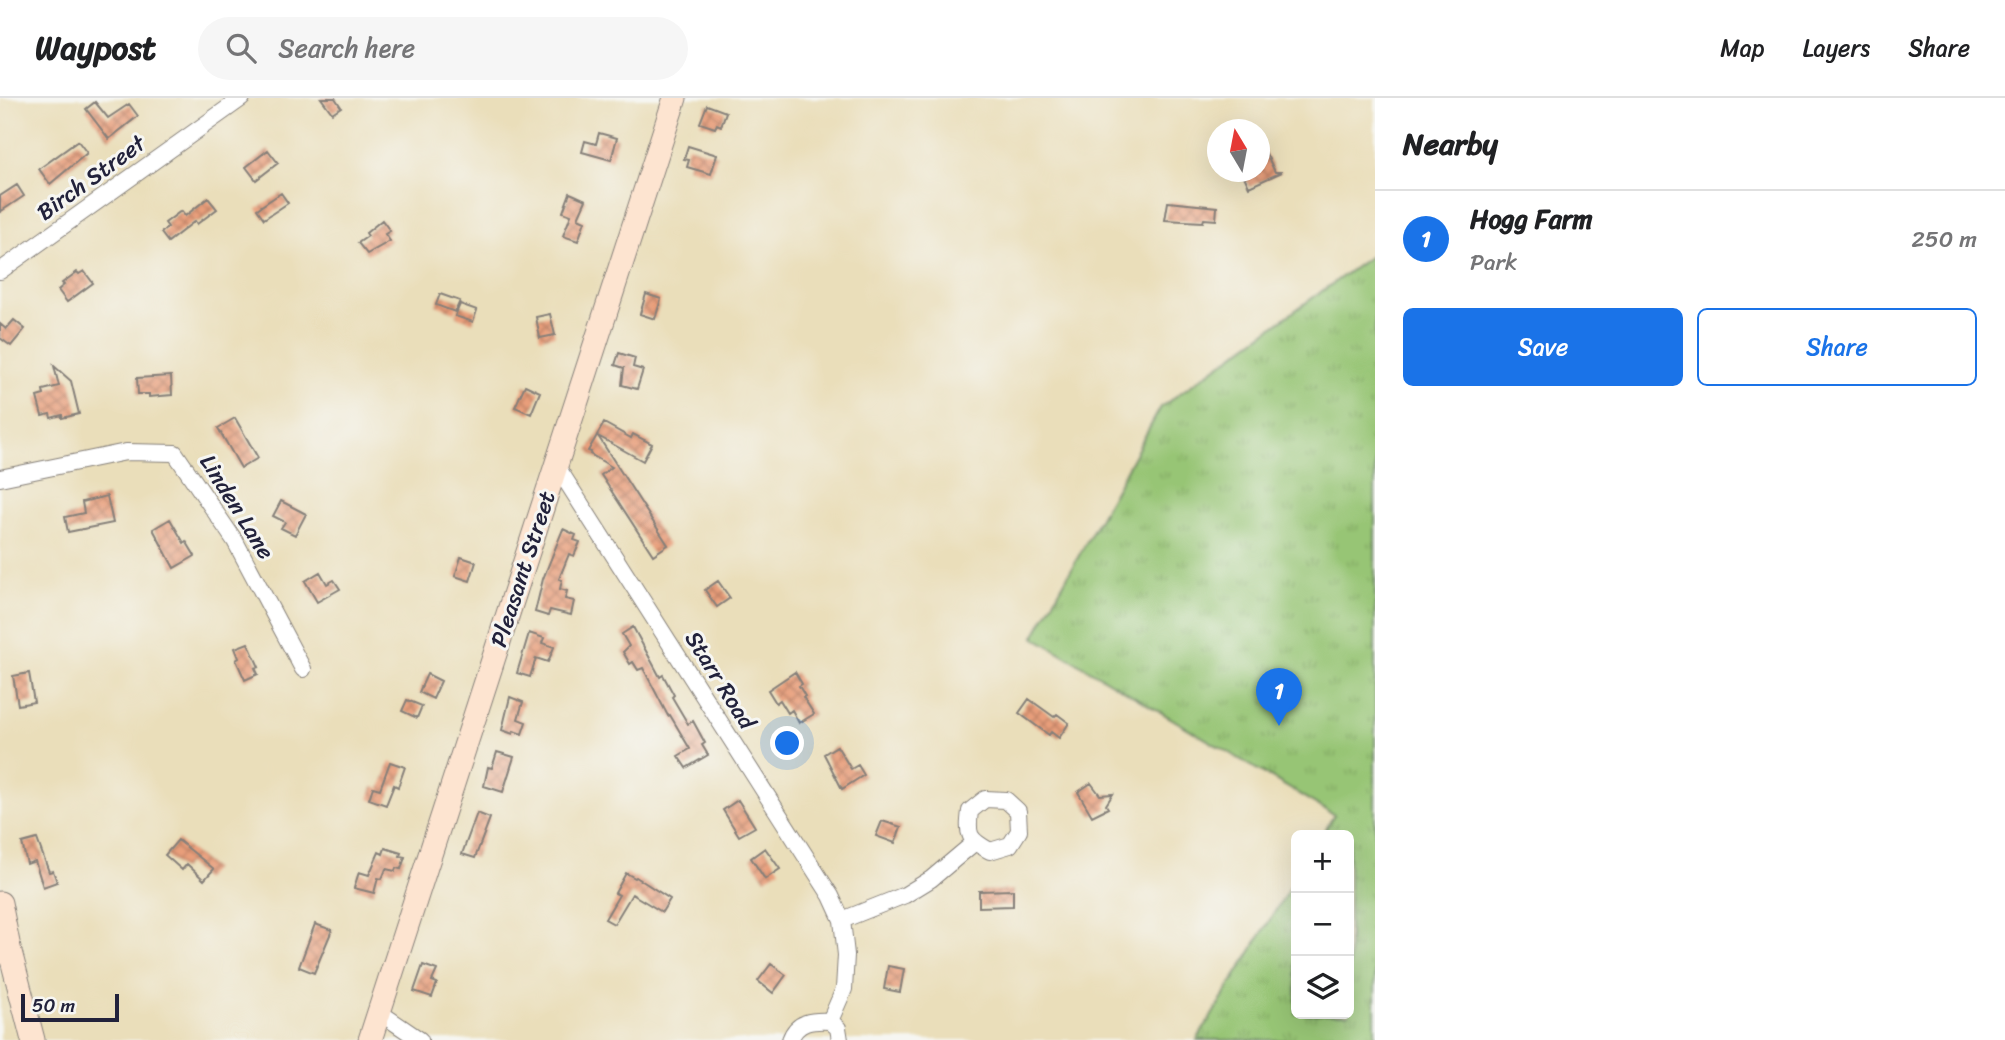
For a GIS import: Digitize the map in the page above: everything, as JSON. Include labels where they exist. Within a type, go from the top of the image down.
[{"type":"main road","name":"Pleasant Street","points":[[370,1040],[675,98]]},
{"type":"main road","points":[[0,903],[33,1040]]},
{"type":"street","name":"Birch Street","points":[[0,271],[242,98]]},
{"type":"street","name":"Linden Lane","points":[[0,478],[126,452],[175,453],[235,541],[303,669]]},
{"type":"street","name":"Starr Road","points":[[556,465],[831,896],[842,920]]},
{"type":"street","points":[[830,1021],[844,989],[846,955],[842,920],[905,895],[931,879],[975,842]]},
{"type":"street","points":[[379,1012],[421,1040]]},
{"type":"street","points":[[790,1040],[794,1030],[803,1023],[815,1020],[830,1021],[838,1028],[840,1040]]},
{"type":"green space","points":[[1375,253],[1375,1040],[1197,1040],[1291,885],[1291,1019],[1354,1019],[1354,830],[1325,830],[1334,815],[1034,637],[1161,407]]},
{"type":"building","points":[[321,98],[335,98],[341,107],[332,113]]},
{"type":"building","points":[[95,102],[108,118],[129,104],[138,116],[109,139],[86,109]]},
{"type":"building","points":[[707,105],[726,112],[721,126],[717,124],[715,128],[700,123]]},
{"type":"building","points":[[599,133],[617,138],[611,160],[582,152],[585,141],[596,144]]},
{"type":"building","points":[[78,141],[87,153],[50,184],[39,169]]},
{"type":"building","points":[[688,146],[717,155],[711,174],[687,167],[689,160],[684,159]]},
{"type":"building","points":[[268,150],[278,163],[256,180],[246,167]]},
{"type":"building","points":[[1270,162],[1275,172],[1282,172],[1270,177]]},
{"type":"building","points":[[1247,182],[1260,182],[1249,187]]},
{"type":"building","points":[[17,185],[24,196],[0,212],[0,196]]},
{"type":"building","points":[[281,193],[288,203],[264,219],[257,209]]},
{"type":"building","points":[[570,193],[586,200],[578,218],[585,221],[578,241],[563,236],[571,215],[563,212]]},
{"type":"building","points":[[208,198],[217,209],[197,224],[195,221],[168,242],[161,233],[168,227],[165,223],[181,211],[185,216]]},
{"type":"building","points":[[1168,202],[1217,207],[1216,220],[1165,220]]},
{"type":"building","points":[[382,220],[390,231],[385,234],[390,241],[367,254],[358,243]]},
{"type":"building","points":[[84,271],[93,283],[67,302],[58,290],[64,285],[62,283],[77,272],[79,274]]},
{"type":"building","points":[[440,294],[460,301],[455,312],[436,305]]},
{"type":"building","points":[[646,294],[661,299],[655,319],[640,314]]},
{"type":"building","points":[[460,304],[477,310],[473,322],[455,316]]},
{"type":"building","points":[[550,314],[555,335],[540,338],[536,317]]},
{"type":"building","points":[[14,320],[25,329],[11,346],[0,338],[0,324],[6,329]]},
{"type":"building","points":[[619,353],[635,358],[633,367],[643,370],[637,389],[622,385],[624,368],[615,365]]},
{"type":"building","points":[[54,366],[71,381],[79,414],[62,418],[62,415],[51,418],[50,414],[42,416],[37,397],[44,395],[43,390],[59,386]]},
{"type":"building","points":[[171,376],[172,395],[149,397],[149,394],[138,394],[137,378]]},
{"type":"building","points":[[525,385],[540,392],[531,414],[515,407]]},
{"type":"building","points":[[235,418],[258,458],[241,468],[218,428]]},
{"type":"building","points":[[604,423],[631,438],[633,434],[652,444],[643,461],[598,436],[668,545],[653,555],[601,475],[612,467],[588,451]]},
{"type":"building","points":[[107,496],[113,523],[68,532],[65,517],[84,513],[82,502]]},
{"type":"building","points":[[281,501],[306,514],[295,535],[281,528],[285,522],[273,516]]},
{"type":"building","points":[[170,519],[195,556],[174,568],[153,529]]},
{"type":"building","points":[[563,529],[576,535],[574,540],[580,542],[574,556],[569,554],[559,579],[562,580],[560,589],[567,591],[565,599],[574,601],[571,615],[550,610],[548,616],[535,612],[543,579]]},
{"type":"building","points":[[461,557],[476,562],[470,581],[455,576]]},
{"type":"building","points":[[320,572],[327,584],[334,580],[340,589],[317,602],[305,581]]},
{"type":"building","points":[[718,581],[730,598],[717,607],[705,590]]},
{"type":"building","points":[[633,627],[660,677],[663,675],[688,724],[693,721],[705,743],[702,745],[708,755],[686,768],[678,756],[690,749],[670,715],[668,716],[643,668],[638,670],[633,662],[630,664],[623,652],[629,646],[622,634]]},
{"type":"building","points":[[529,633],[544,638],[542,643],[554,647],[548,662],[536,658],[530,677],[517,673]]},
{"type":"building","points":[[248,643],[259,667],[255,668],[258,674],[245,680],[236,660],[239,658],[235,648]]},
{"type":"building","points":[[795,672],[802,684],[799,686],[805,696],[803,697],[814,714],[799,723],[792,710],[788,713],[780,700],[776,703],[768,690]]},
{"type":"building","points":[[29,673],[34,702],[18,705],[13,676]]},
{"type":"building","points":[[427,674],[441,681],[433,699],[419,692]]},
{"type":"building","points":[[510,697],[523,702],[518,719],[526,722],[522,734],[502,730]]},
{"type":"building","points":[[1029,699],[1054,717],[1057,714],[1069,723],[1059,738],[1051,732],[1049,735],[1019,713]]},
{"type":"building","points":[[407,700],[422,706],[417,718],[402,711]]},
{"type":"building","points":[[837,746],[851,769],[858,765],[864,775],[842,789],[824,754]]},
{"type":"building","points":[[497,752],[514,757],[503,792],[484,786],[488,767],[492,768]]},
{"type":"building","points":[[390,762],[405,767],[398,787],[394,785],[386,805],[369,799],[373,787],[380,789]]},
{"type":"building","points":[[1091,783],[1100,795],[1113,794],[1106,805],[1108,808],[1092,816],[1078,792]]},
{"type":"building","points":[[738,800],[755,827],[739,836],[723,810]]},
{"type":"building","points":[[477,813],[490,818],[475,858],[462,854]]},
{"type":"building","points":[[882,821],[901,827],[895,843],[876,836]]},
{"type":"building","points":[[37,839],[49,872],[53,871],[57,882],[43,887],[35,861],[27,864],[22,843]]},
{"type":"building","points":[[178,840],[214,869],[204,880],[187,864],[182,870],[165,855]]},
{"type":"building","points":[[385,848],[405,857],[401,869],[386,869],[382,879],[378,878],[374,893],[354,888],[359,872],[369,875],[379,852],[383,854]]},
{"type":"building","points":[[765,848],[780,869],[765,879],[751,858]]},
{"type":"building","points":[[626,873],[670,899],[662,912],[632,894],[614,924],[605,919],[619,895],[615,893]]},
{"type":"building","points":[[1013,890],[1013,906],[979,907],[979,891]]},
{"type":"building","points":[[315,924],[332,930],[314,973],[299,967]]},
{"type":"building","points":[[771,964],[786,975],[773,993],[758,981]]},
{"type":"building","points":[[423,965],[437,970],[432,981],[437,983],[432,997],[414,991]]},
{"type":"building","points":[[888,966],[904,969],[900,992],[884,989]]},
{"type":"place","name":"Hogg Farm","points":[[1279,726]]}]
